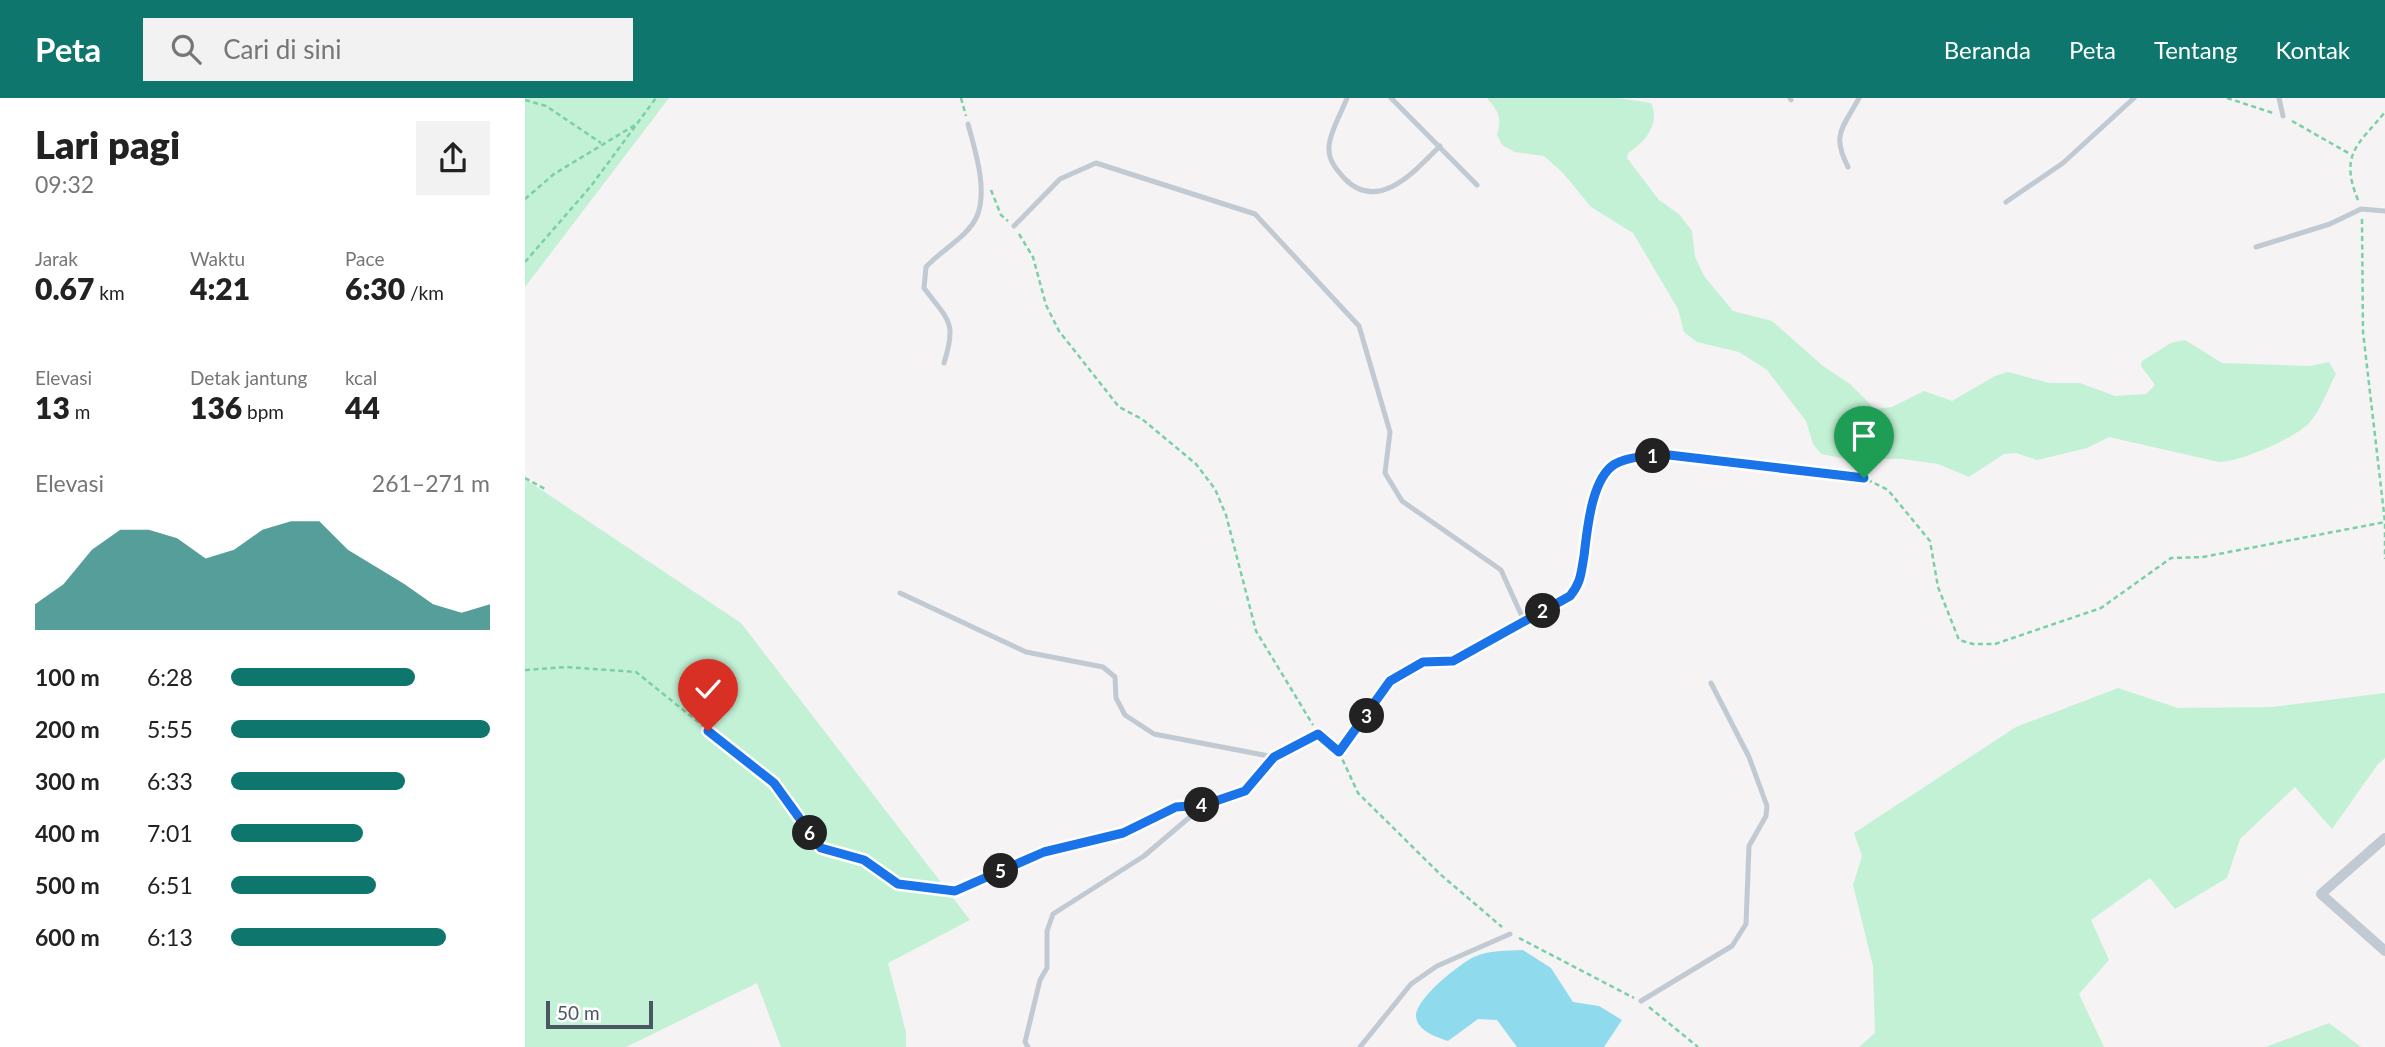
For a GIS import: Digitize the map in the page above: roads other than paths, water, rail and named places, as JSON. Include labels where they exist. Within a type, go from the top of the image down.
[{"type":"street","points":[[2385,838],[2321,894],[2385,951]]},
{"type":"lane","points":[[1347,98],[1329,149],[1333,166],[1356,187],[1374,192],[1394,188],[1405,181],[1440,146]]},
{"type":"lane","points":[[1391,98],[1478,185]]},
{"type":"lane","points":[[1848,167],[1838,147],[1840,136],[1859,98]]},
{"type":"lane","points":[[2005,202],[2063,163],[2134,98]]},
{"type":"lane","points":[[2279,98],[2283,116]]},
{"type":"lane","points":[[944,363],[952,337],[950,322],[924,288],[926,267],[964,232],[977,216],[980,172],[968,124]]},
{"type":"lane","points":[[1014,226],[1060,179],[1096,163],[1255,214],[1359,326],[1390,432],[1385,473],[1402,501],[1501,570],[1524,621]]},
{"type":"lane","points":[[2256,247],[2330,224],[2361,209],[2385,211]]},
{"type":"lane","points":[[900,593],[1026,652],[1103,667],[1115,677],[1116,698],[1125,715],[1154,734],[1274,757]]},
{"type":"lane","points":[[1641,1001],[1732,946],[1746,924],[1749,846],[1766,816],[1767,806],[1749,757],[1711,683]]},
{"type":"lane","points":[[930,890],[955,891],[1044,852],[1123,833],[1176,807],[1204,805],[1245,791],[1274,757],[1318,734]]},
{"type":"lane","points":[[1028,1047],[1025,1042],[1040,980],[1047,968],[1047,932],[1053,914],[1144,856],[1204,805]]},
{"type":"lane","points":[[1360,1047],[1411,984],[1437,966],[1510,933]]},
{"type":"water","points":[[1523,950],[1551,968],[1573,1002],[1599,1006],[1622,1020],[1604,1047],[1517,1047],[1497,1020],[1478,1019],[1448,1041],[1438,1038],[1419,1025],[1416,1015],[1423,1000],[1459,967],[1486,953]]}]
